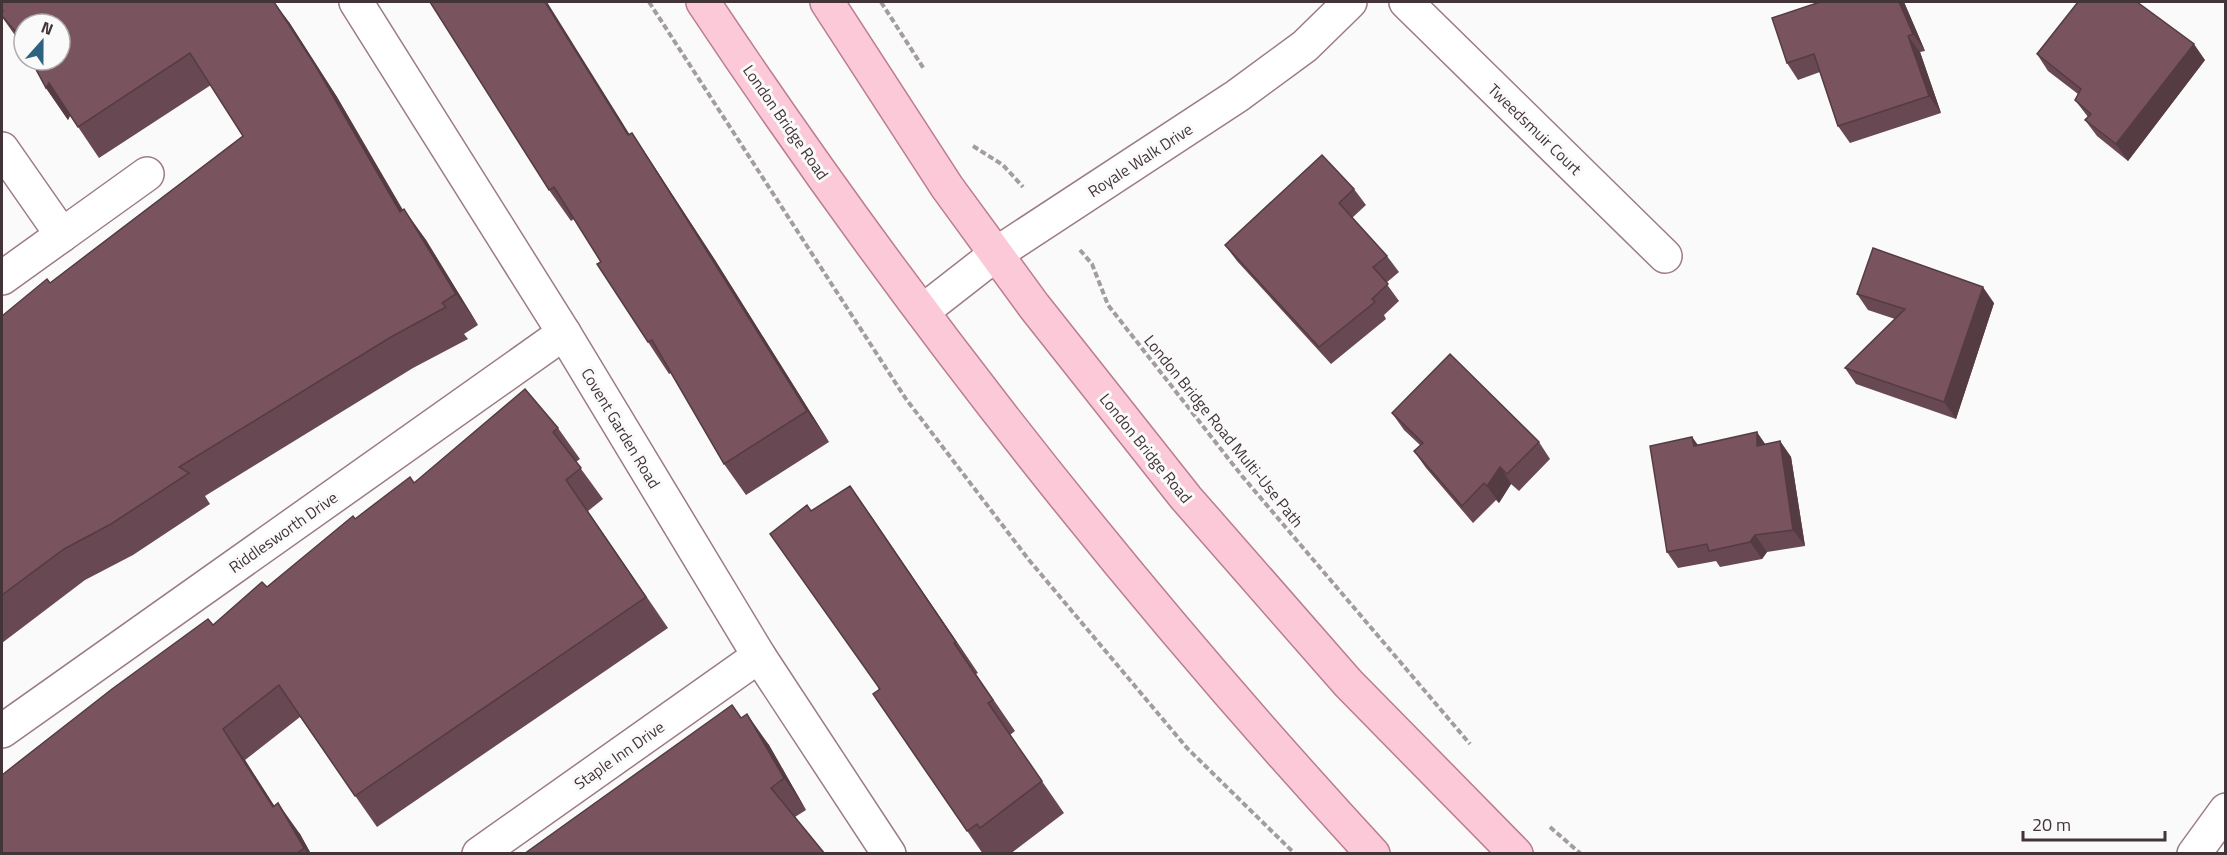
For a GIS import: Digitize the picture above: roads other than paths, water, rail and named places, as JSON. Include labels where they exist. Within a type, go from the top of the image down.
[{"type":"main road","name":"London Bridge Road","points":[[703,2],[778,115],[984,393],[1129,574],[1316,793],[1373,854]]},
{"type":"main road","name":"London Bridge Road","points":[[827,2],[947,187],[1034,306],[1186,498],[1348,683],[1516,854]]},
{"type":"street","name":"Covent Garden Road","points":[[356,2],[564,333],[759,656],[889,854]]},
{"type":"street","name":"Royale Walk Drive","points":[[923,311],[996,254],[1237,96],[1305,46],[1350,2]]},
{"type":"street","name":"Tweedsmuir Court","points":[[1406,2],[1665,256]]},
{"type":"street","points":[[2,149],[62,235]]},
{"type":"street","points":[[2,278],[147,174]]},
{"type":"street","name":"Riddlesworth Drive","points":[[2,731],[564,333]]},
{"type":"street","name":"Staple Inn Drive","points":[[479,854],[759,656]]},
{"type":"street","points":[[2194,854],[2226,810]]}]
